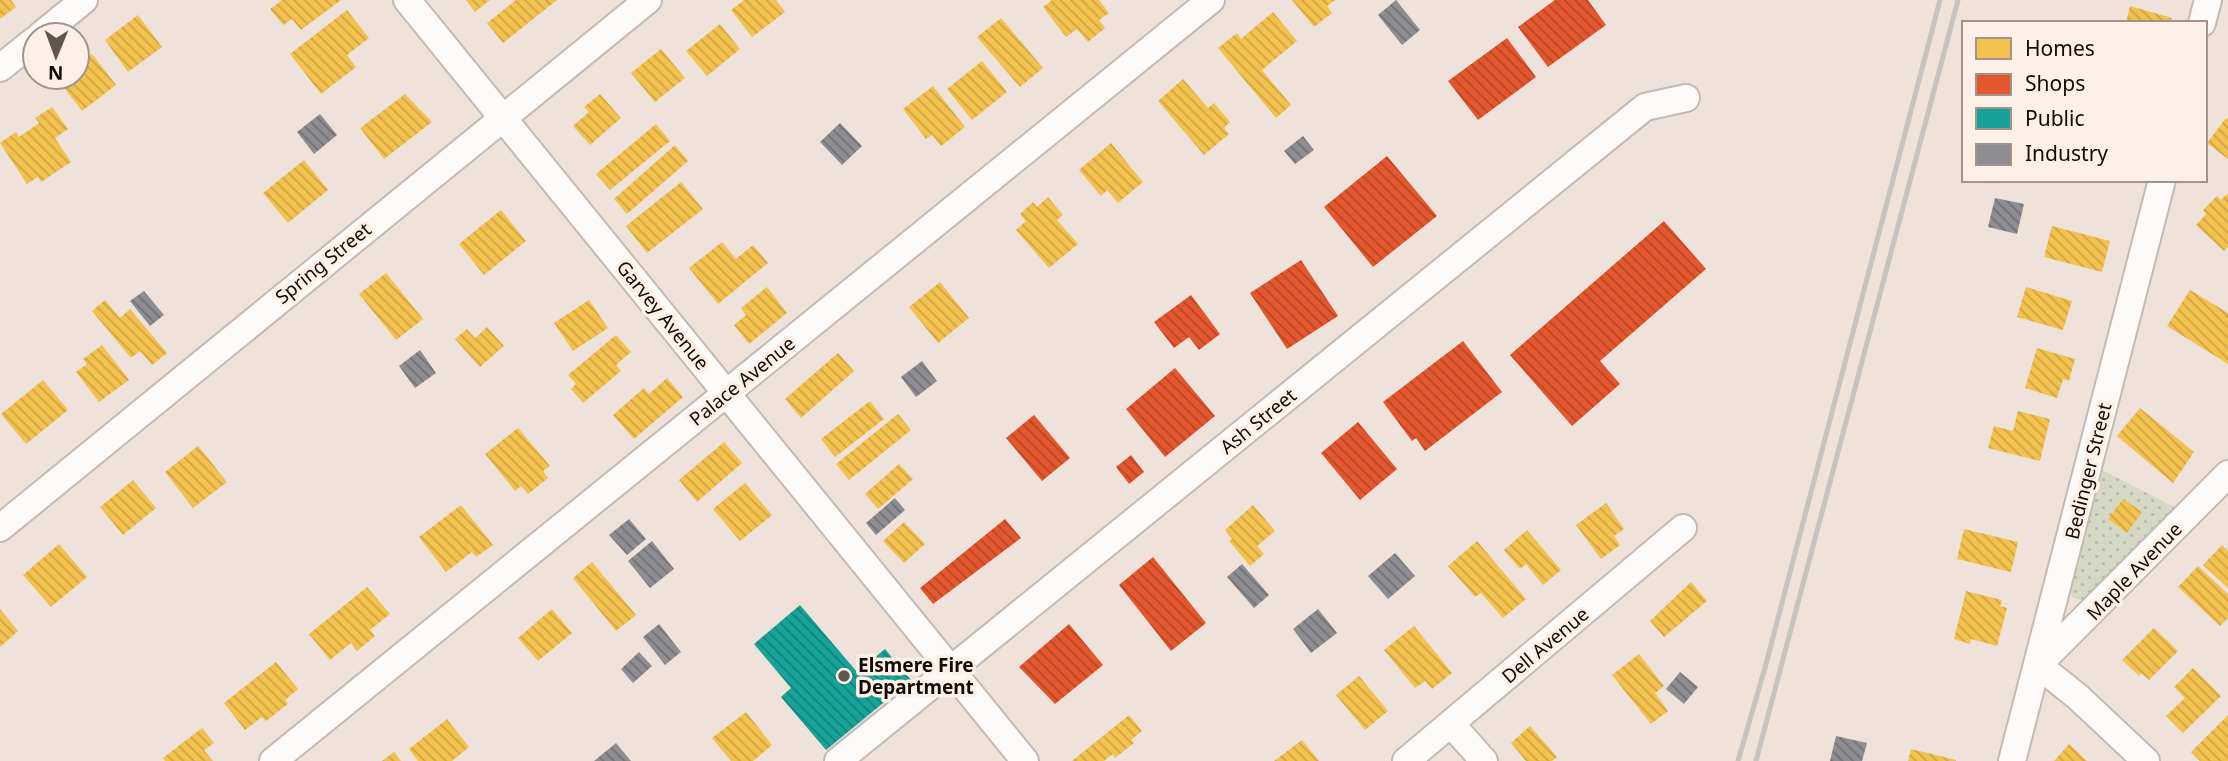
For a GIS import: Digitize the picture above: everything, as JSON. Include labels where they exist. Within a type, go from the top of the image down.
[{"type":"street","points":[[58,21],[84,0]]},
{"type":"street","name":"Garvey Avenue","points":[[407,0],[1025,761]]},
{"type":"street","name":"Spring Street","points":[[0,528],[648,0]]},
{"type":"street","name":"Palace Avenue","points":[[273,761],[1211,0]]},
{"type":"street","points":[[2203,21],[2208,0]]},
{"type":"street","points":[[0,68],[21,51]]},
{"type":"street","name":"Ash Street","points":[[838,761],[1645,107],[1686,98]]},
{"type":"street","name":"Bedinger Street","points":[[2012,761],[2161,182]]},
{"type":"street","name":"Maple Avenue","points":[[2038,665],[2228,474]]},
{"type":"street","name":"Dell Avenue","points":[[1406,761],[1683,528]]},
{"type":"street","points":[[2038,665],[2078,697],[2146,761]]},
{"type":"street","points":[[1451,724],[1484,761]]},
{"type":"green space","points":[[2102,470],[2180,510],[2086,602],[2072,597],[2071,591]]},
{"type":"building: Homes","points":[[0,0],[11,0],[16,7],[0,19]]},
{"type":"building: Homes","points":[[282,0],[341,0],[301,30],[292,19],[283,25],[270,9]]},
{"type":"building: Homes","points":[[466,0],[490,0],[475,12]]},
{"type":"building: Homes","points":[[516,0],[557,0],[503,43],[487,23]]},
{"type":"building: Homes","points":[[744,0],[776,0],[785,12],[752,37],[731,10]]},
{"type":"building: Homes","points":[[1052,0],[1099,0],[1109,13],[1099,20],[1105,28],[1088,42],[1077,29],[1066,37],[1043,7]]},
{"type":"building: Homes","points":[[1292,0],[1335,0],[1327,6],[1332,13],[1314,27]]},
{"type":"building: Homes","points":[[2130,6],[2172,18],[2171,21],[2126,21]]},
{"type":"building: Homes","points":[[347,10],[369,38],[347,55],[356,67],[321,94],[290,54]]},
{"type":"building: Homes","points":[[1273,12],[1297,41],[1262,70],[1291,105],[1276,118],[1218,48],[1237,33],[1241,39]]},
{"type":"building: Homes","points":[[138,15],[162,47],[128,72],[105,40]]},
{"type":"building: Homes","points":[[1001,18],[1043,68],[1020,87],[977,37]]},
{"type":"building: Homes","points":[[720,24],[740,49],[707,76],[686,51]]},
{"type":"building: Homes","points":[[661,49],[685,78],[655,102],[631,73]]},
{"type":"building: Homes","points":[[91,55],[116,85],[82,111],[67,91],[91,91]]},
{"type":"building: Homes","points":[[982,61],[1007,92],[972,120],[947,89]]},
{"type":"building: Homes","points":[[1183,79],[1208,108],[1214,103],[1230,122],[1224,128],[1229,134],[1204,155],[1158,101]]},
{"type":"building: Homes","points":[[933,86],[965,127],[941,146],[932,135],[926,139],[903,109]]},
{"type":"building: Homes","points":[[405,94],[432,122],[384,159],[360,128]]},
{"type":"building: Homes","points":[[600,94],[621,118],[590,145],[573,126],[589,112],[584,107]]},
{"type":"building: Homes","points":[[52,107],[68,129],[55,138],[71,162],[41,182],[38,177],[27,184],[0,143],[16,132],[19,137],[39,123],[35,118]]},
{"type":"building: Homes","points":[[2226,118],[2228,119],[2228,159],[2207,143]]},
{"type":"building: Homes","points":[[656,124],[670,141],[610,190],[596,174]]},
{"type":"building: Homes","points":[[1111,143],[1143,182],[1118,203],[1107,190],[1101,196],[1079,170]]},
{"type":"building: Homes","points":[[675,145],[688,161],[627,214],[614,199]]},
{"type":"building: Homes","points":[[304,160],[328,190],[288,223],[263,193]]},
{"type":"building: Homes","points":[[681,182],[703,209],[647,253],[626,226]]},
{"type":"building: Homes","points":[[2228,193],[2228,247],[2224,251],[2196,225],[2206,214],[2203,210],[2217,196],[2221,200]]},
{"type":"building: Homes","points":[[1048,197],[1063,215],[1057,220],[1078,244],[1049,268],[1016,230],[1026,221],[1020,214],[1033,202],[1037,207]]},
{"type":"building: Homes","points":[[501,210],[526,241],[484,275],[459,244]]},
{"type":"building: Homes","points":[[2052,226],[2110,241],[2102,272],[2044,257]]},
{"type":"building: Homes","points":[[722,242],[736,259],[753,245],[768,263],[718,304],[689,268]]},
{"type":"building: Homes","points":[[386,273],[423,319],[396,340],[359,294]]},
{"type":"building: Homes","points":[[940,282],[969,318],[938,343],[909,307]]},
{"type":"building: Homes","points":[[767,287],[787,313],[749,344],[734,325],[746,315],[741,308]]},
{"type":"building: Homes","points":[[2026,287],[2072,301],[2063,330],[2017,317]]},
{"type":"building: Homes","points":[[2190,290],[2228,313],[2228,364],[2167,326]]},
{"type":"building: Homes","points":[[105,300],[120,318],[130,309],[167,353],[152,365],[140,351],[131,358],[92,311]]},
{"type":"building: Homes","points":[[589,300],[608,328],[573,351],[554,323]]},
{"type":"building: Homes","points":[[487,327],[504,346],[480,367],[455,339],[467,329],[475,338]]},
{"type":"building: Homes","points":[[616,335],[631,352],[616,365],[621,371],[583,403],[571,389],[576,384],[568,375]]},
{"type":"building: Homes","points":[[102,345],[129,380],[99,402],[76,372],[87,364],[83,359]]},
{"type":"building: Homes","points":[[2037,348],[2075,359],[2069,381],[2063,379],[2057,398],[2025,388]]},
{"type":"building: Homes","points":[[838,353],[854,371],[801,418],[785,399]]},
{"type":"building: Homes","points":[[667,378],[683,397],[634,439],[613,415],[644,388],[649,394]]},
{"type":"building: Homes","points":[[43,380],[68,410],[26,444],[1,414]]},
{"type":"building: Homes","points":[[870,401],[884,419],[835,457],[821,439]]},
{"type":"building: Homes","points":[[2140,408],[2194,452],[2173,483],[2117,436]]},
{"type":"building: Homes","points":[[2018,411],[2050,419],[2040,461],[1988,448],[1994,426],[2013,431]]},
{"type":"building: Homes","points":[[898,414],[911,430],[849,480],[836,464]]},
{"type":"building: Homes","points":[[518,428],[550,466],[543,471],[548,478],[528,494],[521,486],[515,491],[485,454]]},
{"type":"building: Homes","points":[[724,442],[742,463],[697,502],[679,480]]},
{"type":"building: Homes","points":[[198,446],[227,482],[193,508],[165,472]]},
{"type":"building: Homes","points":[[899,464],[913,479],[878,509],[865,494]]},
{"type":"building: Homes","points":[[133,480],[156,508],[123,535],[100,507]]},
{"type":"building: Homes","points":[[745,483],[772,515],[740,541],[713,509]]},
{"type":"building: Homes","points":[[2123,499],[2142,512],[2127,533],[2108,519]]},
{"type":"building: Homes","points":[[1606,503],[1624,529],[1614,536],[1620,545],[1601,559],[1576,525]]},
{"type":"building: Homes","points":[[461,505],[493,545],[476,557],[472,552],[446,572],[419,537]]},
{"type":"building: Homes","points":[[1253,505],[1275,531],[1257,546],[1264,554],[1250,566],[1229,541],[1232,539],[1225,530]]},
{"type":"building: Homes","points":[[904,522],[925,544],[904,563],[883,541]]},
{"type":"building: Homes","points":[[1964,529],[2018,542],[2011,572],[1957,559]]},
{"type":"building: Homes","points":[[1527,530],[1561,570],[1543,585],[1526,564],[1520,569],[1504,550]]},
{"type":"building: Homes","points":[[1477,541],[1526,599],[1503,618],[1481,593],[1475,597],[1448,566]]},
{"type":"building: Homes","points":[[59,544],[87,577],[51,607],[23,575]]},
{"type":"building: Homes","points":[[2222,545],[2228,551],[2228,588],[2203,565]]},
{"type":"building: Homes","points":[[592,562],[636,615],[616,631],[573,578]]},
{"type":"building: Homes","points":[[2198,566],[2228,594],[2228,618],[2220,626],[2178,587]]},
{"type":"building: Homes","points":[[1691,582],[1707,601],[1664,637],[1650,621]]},
{"type":"building: Homes","points":[[367,587],[390,614],[370,630],[375,636],[357,651],[351,643],[330,660],[309,634]]},
{"type":"building: Homes","points":[[1966,591],[2002,600],[2000,606],[2007,608],[1997,646],[1971,639],[1970,644],[1954,639]]},
{"type":"building: Homes","points":[[0,609],[18,631],[0,647]]},
{"type":"building: Homes","points":[[552,609],[572,633],[538,661],[518,638]]},
{"type":"building: Homes","points":[[1414,626],[1452,673],[1432,689],[1425,681],[1415,688],[1384,650]]},
{"type":"building: Homes","points":[[2154,628],[2178,651],[2149,680],[2141,673],[2139,676],[2122,660]]},
{"type":"building: Homes","points":[[1639,654],[1664,686],[1655,693],[1668,711],[1651,724],[1612,675]]},
{"type":"building: Homes","points":[[276,662],[298,689],[285,700],[288,704],[266,721],[262,717],[245,730],[224,703]]},
{"type":"building: Homes","points":[[2193,668],[2221,696],[2183,733],[2166,716],[2185,698],[2174,687]]},
{"type":"building: Homes","points":[[1359,676],[1388,711],[1365,730],[1336,695]]},
{"type":"building: Homes","points":[[746,712],[772,745],[753,761],[731,761],[712,738]]},
{"type":"building: Homes","points":[[1129,715],[1142,731],[1131,740],[1134,743],[1115,758],[1113,754],[1104,761],[1072,761]]},
{"type":"building: Homes","points":[[2228,715],[2228,761],[2200,761],[2191,752]]},
{"type":"building: Homes","points":[[447,719],[469,747],[452,761],[418,761],[409,749]]},
{"type":"building: Homes","points":[[1530,726],[1557,757],[1552,761],[1526,761],[1511,743]]},
{"type":"building: Homes","points":[[202,728],[214,743],[204,750],[213,761],[165,761],[163,758]]},
{"type":"building: Homes","points":[[1302,740],[1319,761],[1274,761]]},
{"type":"building: Homes","points":[[2069,744],[2087,761],[2054,761]]},
{"type":"building: Homes","points":[[1911,749],[1956,760],[1956,761],[1908,761]]},
{"type":"building: Homes","points":[[394,752],[401,761],[382,761]]},
{"type":"building: Shops","points":[[1555,0],[1588,0],[1606,25],[1548,67],[1518,27]]},
{"type":"building: Shops","points":[[1507,38],[1536,77],[1478,120],[1448,81]]},
{"type":"building: Shops","points":[[1387,156],[1437,216],[1373,267],[1324,207]]},
{"type":"building: Shops","points":[[1664,221],[1706,269],[1600,361],[1620,384],[1572,426],[1510,355]]},
{"type":"building: Shops","points":[[1301,260],[1338,316],[1287,349],[1250,293]]},
{"type":"building: Shops","points":[[1191,295],[1220,334],[1199,350],[1189,337],[1174,348],[1154,322]]},
{"type":"building: Shops","points":[[1463,341],[1502,392],[1425,451],[1416,438],[1412,441],[1383,402]]},
{"type":"building: Shops","points":[[1175,368],[1215,416],[1165,457],[1126,409]]},
{"type":"building: Shops","points":[[1034,415],[1070,458],[1042,481],[1006,438]]},
{"type":"building: Shops","points":[[1358,422],[1397,469],[1360,500],[1321,453]]},
{"type":"building: Shops","points":[[1131,455],[1144,472],[1129,484],[1116,467]]},
{"type":"building: Shops","points":[[1005,519],[1021,538],[933,604],[920,588]]},
{"type":"building: Shops","points":[[1153,557],[1206,623],[1171,651],[1119,585]]},
{"type":"building: Shops","points":[[1069,624],[1103,665],[1055,704],[1019,667]]},
{"type":"building: Public","name":"Elsmere Fire Department","points":[[800,605],[857,672],[885,649],[911,680],[826,750],[781,697],[791,688],[754,644]]},
{"type":"building: Industry","points":[[1396,0],[1420,30],[1402,45],[1378,15]]},
{"type":"building: Industry","points":[[320,114],[337,135],[314,154],[297,132]]},
{"type":"building: Industry","points":[[840,123],[862,146],[842,165],[820,142]]},
{"type":"building: Industry","points":[[1303,136],[1314,150],[1295,164],[1284,151]]},
{"type":"building: Industry","points":[[1995,198],[2024,204],[2017,234],[1988,227]]},
{"type":"building: Industry","points":[[144,291],[164,315],[150,326],[130,301]]},
{"type":"building: Industry","points":[[420,350],[436,373],[415,388],[399,366]]},
{"type":"building: Industry","points":[[922,361],[937,381],[916,397],[901,377]]},
{"type":"building: Industry","points":[[895,498],[905,510],[876,535],[866,523]]},
{"type":"building: Industry","points":[[629,519],[646,539],[627,555],[609,535]]},
{"type":"building: Industry","points":[[652,541],[674,569],[650,588],[628,561]]},
{"type":"building: Industry","points":[[1395,553],[1415,576],[1388,599],[1368,576]]},
{"type":"building: Industry","points":[[1242,564],[1269,595],[1254,608],[1227,577]]},
{"type":"building: Industry","points":[[1318,609],[1337,633],[1311,653],[1293,629]]},
{"type":"building: Industry","points":[[659,624],[681,652],[665,665],[643,637]]},
{"type":"building: Industry","points":[[639,652],[652,666],[633,683],[621,669]]},
{"type":"building: Industry","points":[[1680,672],[1698,687],[1684,704],[1666,689]]},
{"type":"building: Industry","points":[[1836,736],[1867,743],[1862,761],[1830,761]]},
{"type":"building: Industry","points":[[616,743],[631,761],[594,761]]},
{"type":"railway","points":[[1738,761],[1766,664],[1940,0]]},
{"type":"railway","points":[[1756,761],[1958,0]]},
{"type":"place","name":"Elsmere Fire Department","points":[[844,676]]}]
